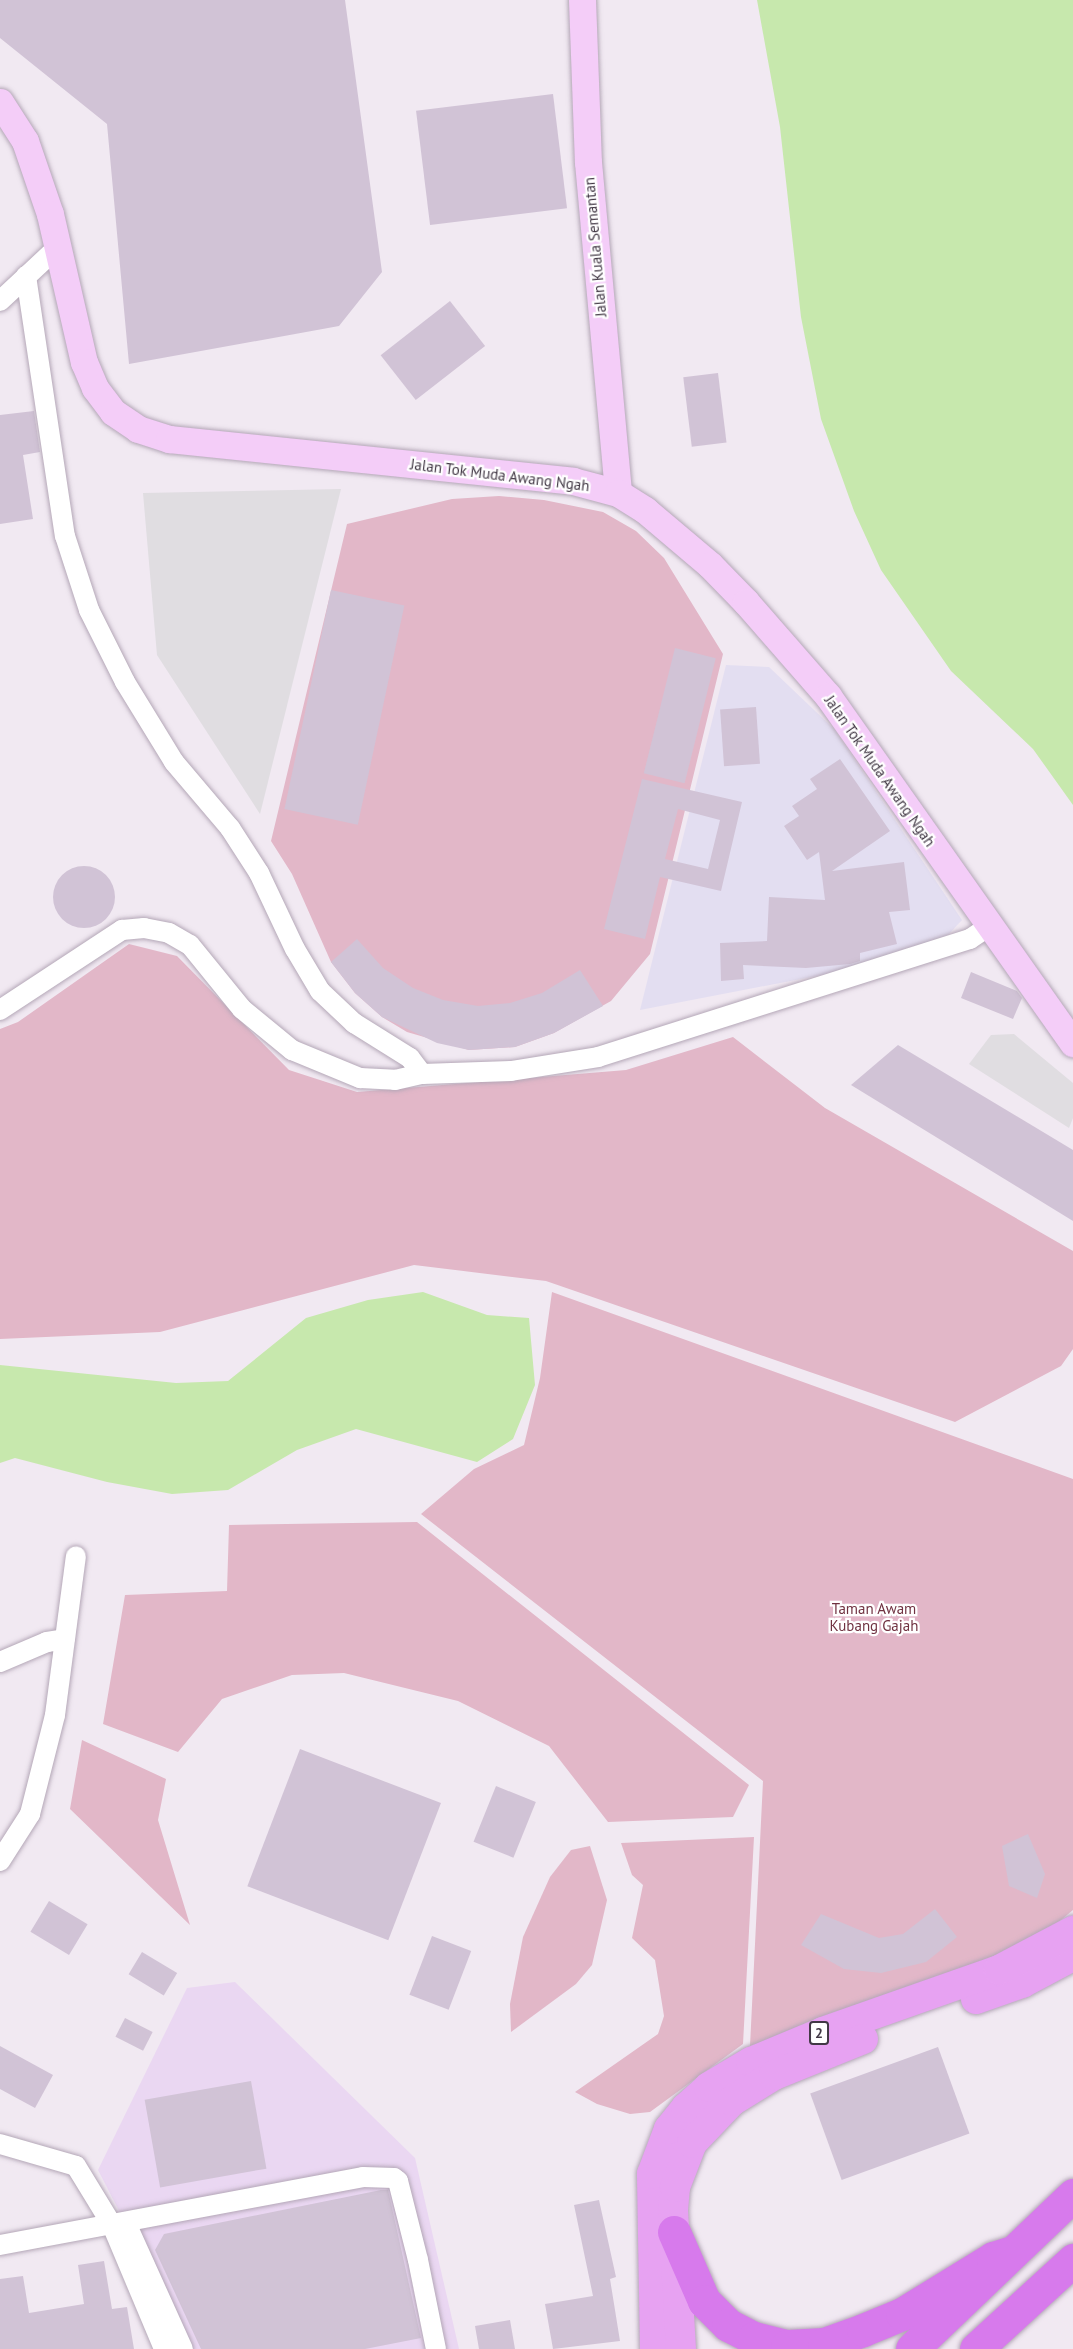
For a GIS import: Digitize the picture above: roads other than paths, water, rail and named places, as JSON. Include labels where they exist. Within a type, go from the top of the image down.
[{"type":"highway","name":"2","points":[[912,2349],[1073,2195]]},
{"type":"highway","name":"2","points":[[662,2225],[704,2301],[728,2325],[754,2338],[787,2346],[824,2344],[902,2314],[993,2258],[1013,2252]]},
{"type":"highway","points":[[976,2349],[1073,2260]]},
{"type":"main road","name":"Jalan Kuala Semantan","points":[[582,0],[588,162],[618,493]]},
{"type":"main road","name":"Jalan Tok Muda Awang Ngah","points":[[0,102],[25,141],[58,247],[84,362],[95,388],[113,412],[138,429],[201,443],[573,481],[618,493],[710,565],[781,639],[828,696],[1073,1043]]},
{"type":"main road","name":"2","points":[[662,2225],[652,2174],[665,2137],[686,2108],[709,2087],[751,2062],[823,2032],[999,1970],[1073,1930]]},
{"type":"main road","name":"2","points":[[662,2225],[692,2143],[732,2100],[774,2075],[1022,1983],[1073,1956]]},
{"type":"main road","points":[[655,2349],[655,2290],[662,2225]]},
{"type":"main road","points":[[662,2225],[681,2349]]},
{"type":"main road","points":[[636,2349],[655,2290]]},
{"type":"street","points":[[0,301],[58,247]]},
{"type":"street","points":[[26,276],[65,536],[89,610],[125,682],[174,762],[230,828],[259,873],[295,948],[320,991],[354,1023],[410,1058],[422,1074]]},
{"type":"street","points":[[0,1010],[122,930],[144,928],[169,933],[190,945],[242,1009],[292,1050],[360,1078],[394,1080],[422,1074],[511,1071],[598,1057],[970,939],[989,926]]},
{"type":"street","points":[[0,1861],[30,1814],[54,1715],[76,1556]]},
{"type":"street","points":[[0,1662],[47,1642],[65,1640]]},
{"type":"street","points":[[0,2144],[76,2166],[119,2224],[183,2349]]},
{"type":"street","points":[[0,2244],[119,2224],[363,2177],[394,2178],[398,2181],[418,2260],[436,2349]]},
{"type":"street","points":[[119,2224],[164,2349]]},
{"type":"park label","name":"Taman Awam Kubang Gajah","points":[[874,1616]]}]
